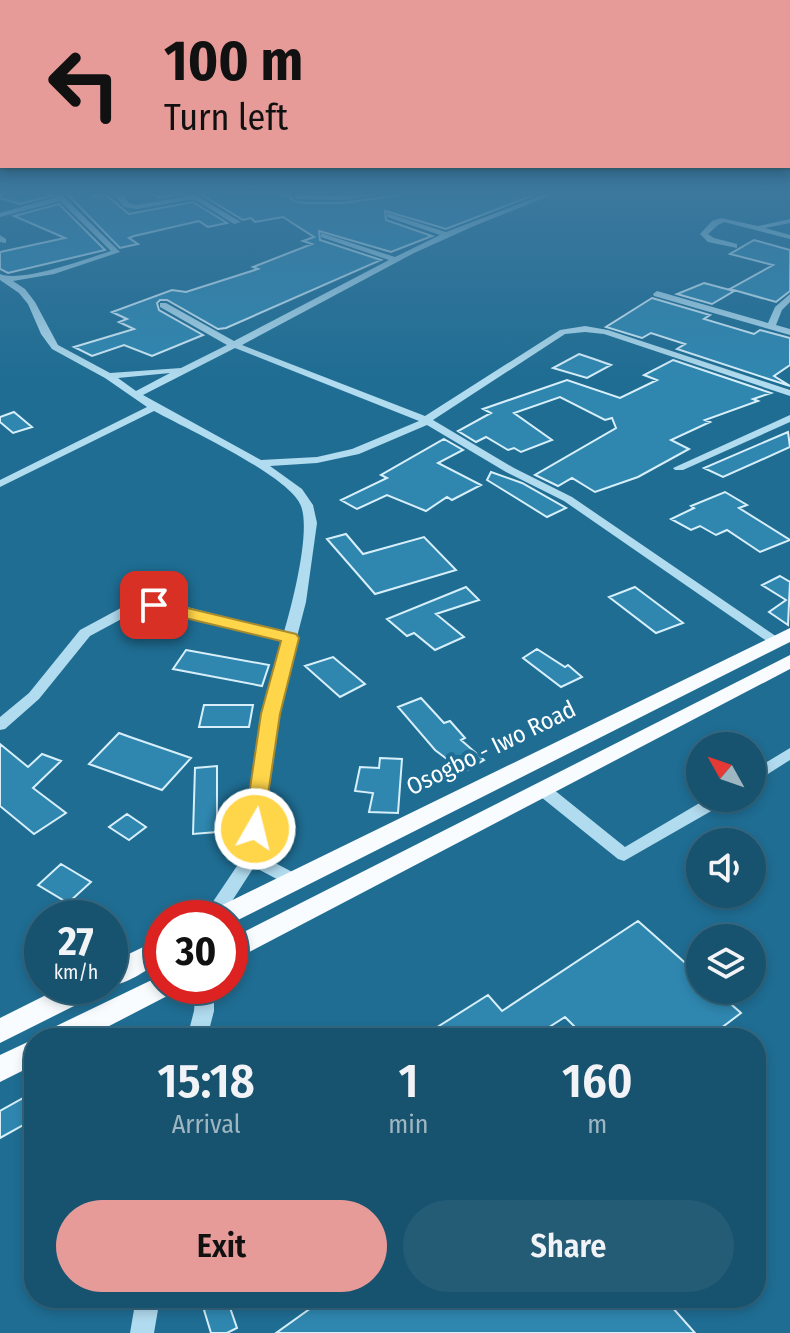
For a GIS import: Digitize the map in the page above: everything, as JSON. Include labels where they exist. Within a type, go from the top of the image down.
[{"type":"main road","name":"Osogbo - Iwo Road","points":[[248,903],[783,637]]},
{"type":"main road","points":[[248,942],[790,661]]},
{"type":"main road","points":[[80,1028],[144,995]]},
{"type":"main road","points":[[0,1031],[53,1004]]},
{"type":"main road","points":[[0,1069],[24,1056]]},
{"type":"street","points":[[4,278],[51,272],[109,254]]},
{"type":"street","points":[[380,254],[397,260]]},
{"type":"street","points":[[135,395],[408,254]]},
{"type":"street","points":[[4,278],[32,304],[55,347],[108,376],[154,407],[259,463],[298,491],[307,505],[311,523],[299,602],[270,714],[251,858],[223,900]]},
{"type":"street","points":[[657,294],[790,332]]},
{"type":"street","points":[[771,326],[778,309],[790,297]]},
{"type":"street","points":[[163,305],[234,345],[426,421],[568,499],[783,637]]},
{"type":"street","points":[[259,463],[317,460],[355,452],[426,421],[550,340],[573,330],[616,336],[790,393]]},
{"type":"street","points":[[108,376],[185,369]]},
{"type":"street","points":[[0,484],[154,407]]},
{"type":"street","points":[[679,468],[790,418]]},
{"type":"street","points":[[0,725],[34,696],[85,633],[137,605],[187,611],[290,638]]},
{"type":"street","points":[[766,769],[790,753]]},
{"type":"street","points":[[542,789],[624,855],[697,812]]},
{"type":"street","points":[[251,858],[292,880]]},
{"type":"street","points":[[199,1028],[202,1004]]},
{"type":"street","points":[[142,1333],[146,1308]]},
{"type":"building","points":[[0,254],[87,254],[8,273],[0,269]]},
{"type":"building","points":[[286,254],[363,254],[381,260],[226,328],[218,329],[167,300],[160,300],[157,303],[159,310],[203,335],[152,356],[124,345],[92,356],[74,347],[134,329],[119,322],[127,319],[112,312],[172,290],[186,292],[258,269],[253,267]]},
{"type":"building","points":[[731,254],[790,254],[790,291],[776,302],[730,289],[773,265]]},
{"type":"building","points":[[704,283],[734,291],[712,304],[677,294]]},
{"type":"building","points":[[652,298],[710,315],[704,319],[754,334],[760,330],[790,338],[790,365],[774,376],[790,386],[677,349],[685,344],[651,333],[642,338],[606,327]]},
{"type":"building","points":[[579,354],[611,365],[587,378],[553,368]]},
{"type":"building","points":[[673,360],[771,393],[753,399],[758,401],[705,420],[710,422],[671,440],[689,449],[638,477],[595,492],[572,478],[558,486],[535,475],[616,428],[612,418],[605,420],[560,397],[514,413],[552,440],[521,452],[514,448],[508,450],[486,437],[476,442],[458,431],[491,413],[483,409],[567,380],[620,398],[657,380],[644,375]]},
{"type":"building","points":[[14,412],[32,427],[13,433],[0,422],[0,417]]},
{"type":"building","points":[[788,432],[790,447],[723,477],[704,468]]},
{"type":"building","points":[[444,439],[463,450],[438,463],[481,485],[452,500],[447,497],[426,511],[387,495],[357,509],[341,500],[387,478],[381,475]]},
{"type":"building","points":[[491,472],[522,483],[566,508],[547,517],[487,480]]},
{"type":"building","points":[[725,492],[747,505],[739,508],[790,540],[760,552],[727,530],[716,535],[700,526],[691,530],[671,519],[694,508],[691,506]]},
{"type":"building","points":[[346,534],[363,554],[424,537],[456,570],[375,594],[327,539]]},
{"type":"building","points":[[780,576],[790,582],[788,625],[769,612],[786,600],[762,585]]},
{"type":"building","points":[[466,587],[479,600],[436,614],[464,637],[435,650],[414,633],[407,636],[387,619]]},
{"type":"building","points":[[635,587],[683,623],[656,633],[609,597]]},
{"type":"building","points":[[537,649],[565,667],[568,665],[582,677],[561,687],[523,658]]},
{"type":"building","points":[[186,650],[269,665],[262,686],[173,669]]},
{"type":"building","points":[[333,657],[365,684],[340,697],[305,666]]},
{"type":"building","points":[[421,698],[444,723],[450,721],[465,738],[461,740],[484,760],[464,772],[435,750],[398,707]]},
{"type":"building","points":[[204,705],[253,705],[249,727],[199,727]]},
{"type":"building","points":[[119,733],[191,758],[162,790],[89,764]]},
{"type":"building","points":[[0,744],[28,767],[42,754],[61,761],[33,788],[66,813],[34,834],[0,806]]},
{"type":"building","points":[[380,758],[402,759],[398,813],[369,812],[373,793],[355,791],[360,767],[379,768]]},
{"type":"building","points":[[217,766],[217,832],[193,834],[195,768]]},
{"type":"building","points":[[127,814],[146,827],[129,840],[109,827]]},
{"type":"building","points":[[61,864],[91,882],[71,900],[63,900],[38,885]]},
{"type":"building","points":[[638,921],[686,964],[686,1004],[731,1004],[741,1013],[721,1028],[576,1028],[565,1017],[548,1028],[436,1028],[488,995],[502,1011]]},
{"type":"building","points":[[24,1098],[24,1125],[0,1138],[0,1111]]},
{"type":"building","points":[[230,1308],[237,1328],[227,1333],[211,1333],[204,1310]]},
{"type":"building","points":[[311,1308],[673,1308],[695,1333],[276,1333]]},
{"type":"route","points":[[154,605],[290,638],[270,714],[255,829]]}]
